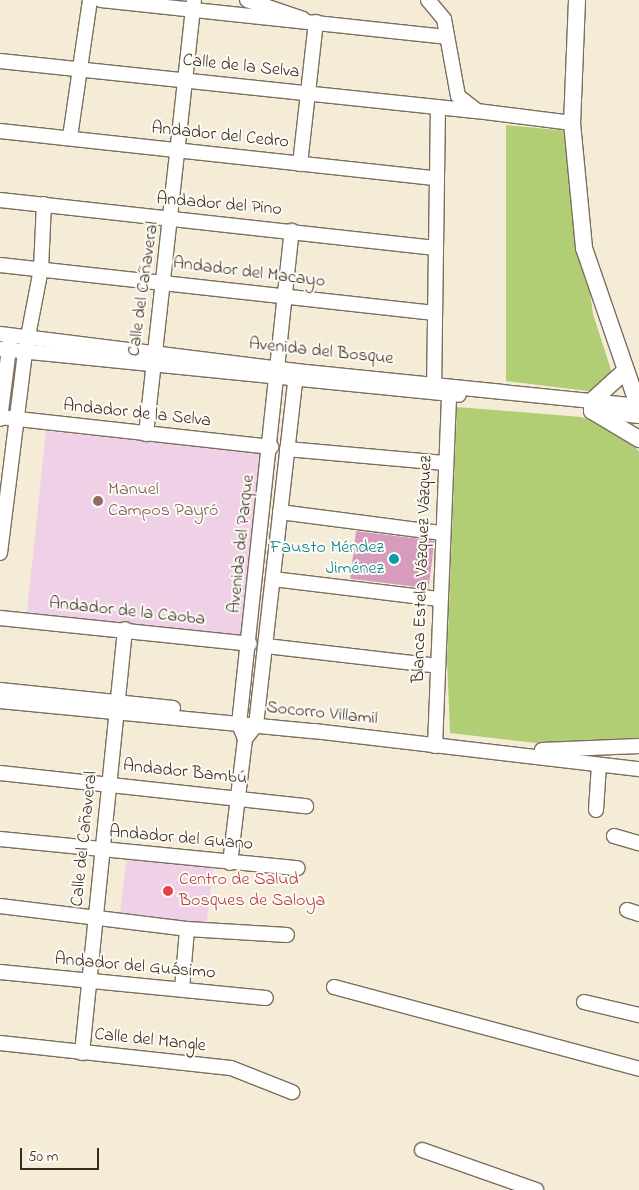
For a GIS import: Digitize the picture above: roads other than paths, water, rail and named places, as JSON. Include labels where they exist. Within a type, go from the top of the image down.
[{"type":"main road","points":[[578,0],[572,123],[584,248],[625,371],[639,406]]},
{"type":"main road","points":[[625,371],[592,406],[639,439]]},
{"type":"street","points":[[70,138],[90,0]]},
{"type":"street","points":[[101,0],[194,5],[281,22],[311,21],[446,37]]},
{"type":"street","points":[[248,0],[311,21]]},
{"type":"street","points":[[428,0],[444,20],[458,96],[478,111]]},
{"type":"street","name":"Calle del Cañaveral","points":[[146,434],[153,356],[172,220],[194,5]]},
{"type":"street","points":[[300,164],[308,92],[311,21]]},
{"type":"street","name":"Calle de la Selva","points":[[0,61],[308,92],[572,123]]},
{"type":"street","points":[[434,388],[438,108]]},
{"type":"street","name":"Andador del Cedro","points":[[0,131],[436,178]]},
{"type":"street","name":"Andador del Pino","points":[[0,200],[435,248]]},
{"type":"street","points":[[0,553],[4,486],[16,419],[26,344],[40,270],[44,204]]},
{"type":"street","name":"Avenida del Parque","points":[[240,720],[280,373],[292,231]]},
{"type":"street","name":"Andador del Macayo","points":[[0,265],[434,313]]},
{"type":"street","points":[[0,418],[5,334]]},
{"type":"street","name":"Avenida del Bosque","points":[[5,334],[26,344]]},
{"type":"street","name":"Avenida del Bosque","points":[[4,349],[26,344],[153,356],[296,376],[434,388],[592,406],[639,416]]},
{"type":"street","name":"Avenida del Parque","points":[[256,722],[296,376]]},
{"type":"street","name":"Avenida del Bosque","points":[[434,388],[449,394],[592,406],[639,406]]},
{"type":"street","name":"Blanca Estela Vázquez Vázquez","points":[[435,741],[438,599],[449,394]]},
{"type":"street","name":"Andador de la Selva","points":[[0,418],[270,447]]},
{"type":"street","points":[[287,449],[444,463]]},
{"type":"street","points":[[280,512],[441,533]]},
{"type":"street","points":[[273,579],[438,599]]},
{"type":"street","name":"Andador de la Caoba","points":[[0,618],[250,644]]},
{"type":"street","name":"Calle del Cañaveral","points":[[82,1053],[125,630]]},
{"type":"street","points":[[266,646],[438,666]]},
{"type":"street","name":"Socorro Villamil","points":[[0,690],[118,707],[435,741],[551,751],[639,746]]},
{"type":"street","name":"Socorro Villamil","points":[[0,701],[118,707]]},
{"type":"street","points":[[240,720],[245,739]]},
{"type":"street","points":[[230,863],[235,798],[245,739],[256,722]]},
{"type":"street","points":[[601,748],[602,740],[639,737]]},
{"type":"street","name":"Socorro Villamil","points":[[435,741],[639,769]]},
{"type":"street","points":[[596,810],[599,765]]},
{"type":"street","name":"Andador Bambú","points":[[0,774],[306,806]]},
{"type":"street","points":[[614,836],[639,843]]},
{"type":"street","name":"Andador del Guano","points":[[0,839],[230,863],[298,868]]},
{"type":"street","points":[[0,906],[188,929],[287,935]]},
{"type":"street","points":[[182,989],[188,929]]},
{"type":"street","name":"Andador del Guásimo","points":[[0,972],[266,998]]},
{"type":"street","points":[[334,987],[639,1069]]},
{"type":"street","points":[[584,1002],[639,1015]]},
{"type":"street","name":"Calle del Mangle","points":[[0,1043],[231,1068],[292,1092]]},
{"type":"street","points":[[422,1150],[536,1190]]},
{"type":"place","name":"Manuel Campos Payró","points":[[98,501]]},
{"type":"place","name":"Fausto Méndez Jiménez","points":[[394,559]]},
{"type":"place","name":"Centro de Salud Bosques de Saloya","points":[[168,891]]}]
